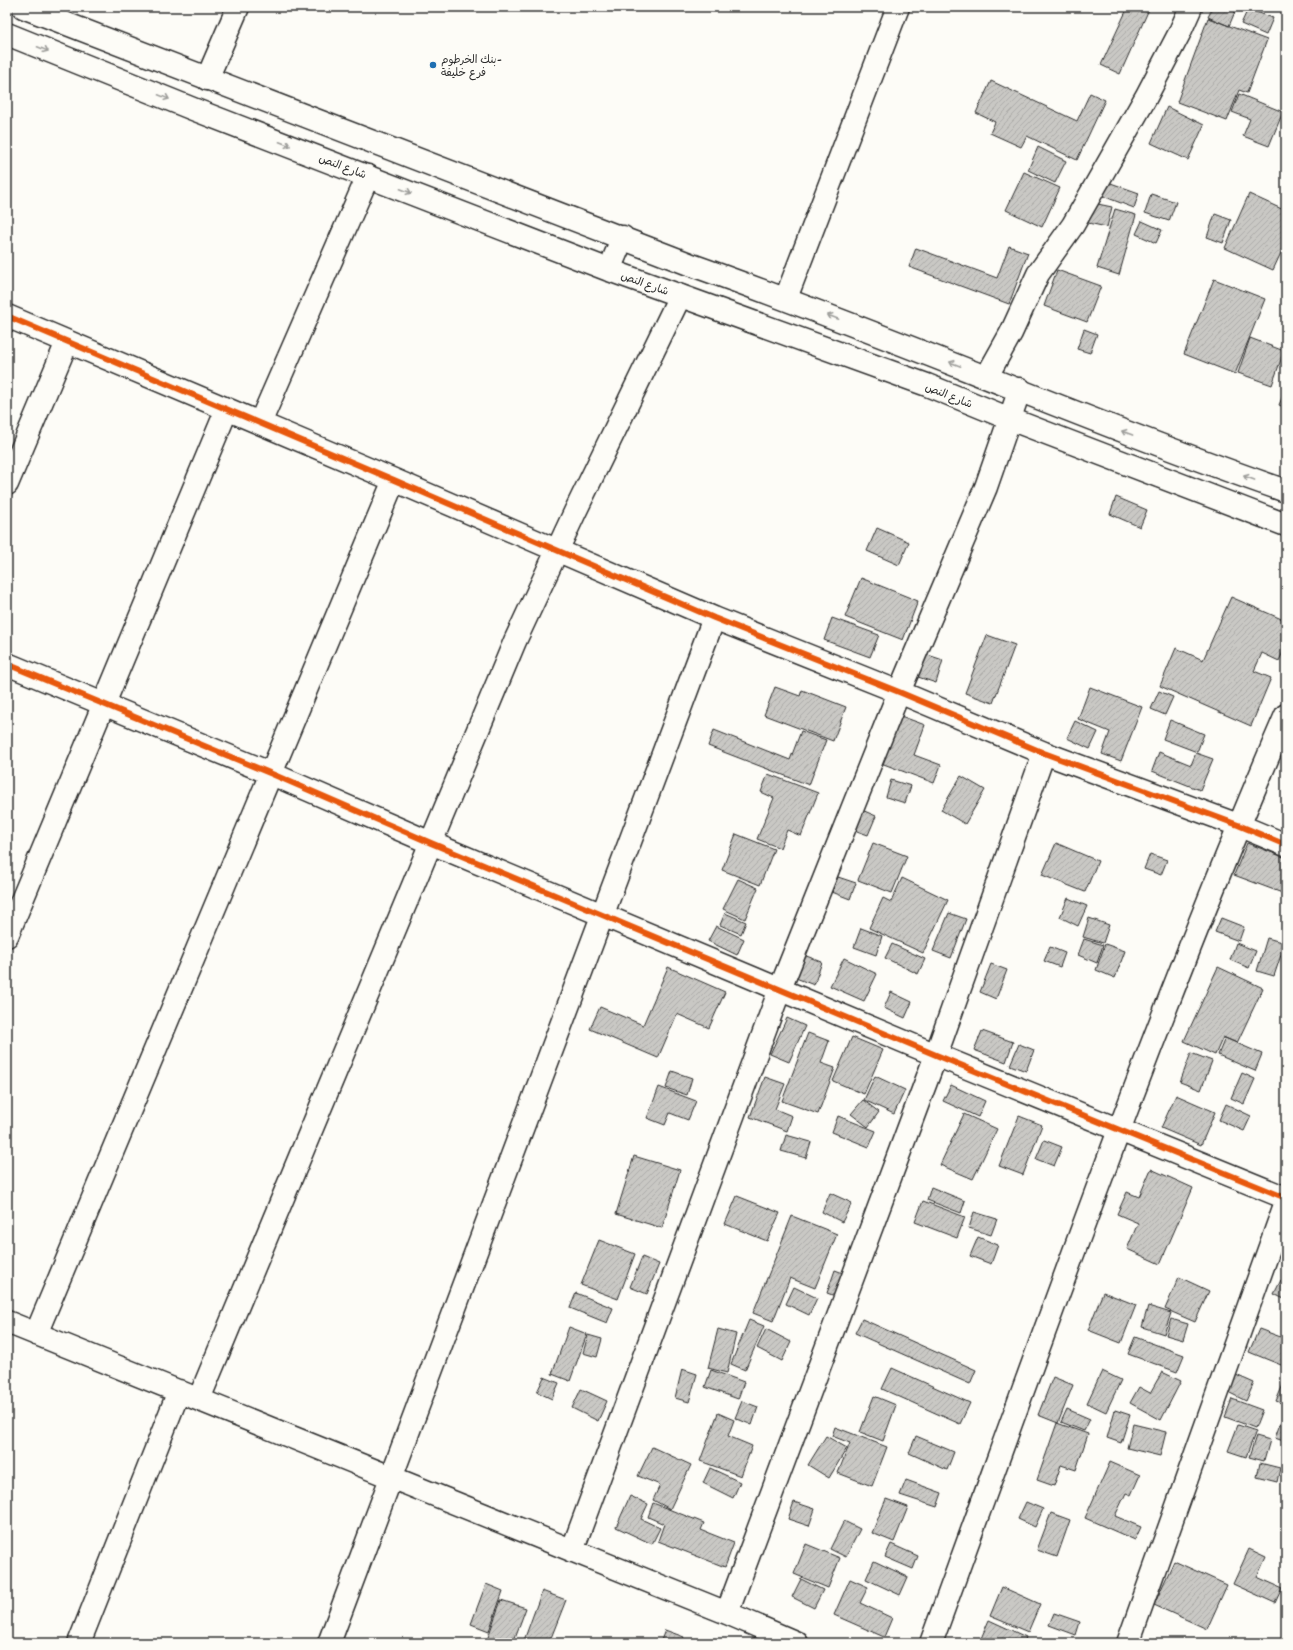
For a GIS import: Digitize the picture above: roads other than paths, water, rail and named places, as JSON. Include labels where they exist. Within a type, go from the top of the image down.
[{"type":"street","points":[[23,7],[207,79],[623,237],[689,264],[786,298],[1020,389],[1107,426],[1286,491]]},
{"type":"street","points":[[207,79],[238,7]]},
{"type":"street","points":[[786,298],[898,7]]},
{"type":"street","points":[[987,376],[1011,333],[1038,274],[1073,224],[1146,97],[1190,7]]},
{"type":"street","name":"شارع النص","points":[[7,34],[193,109],[609,270],[927,386],[1286,525]]},
{"type":"street","points":[[260,423],[368,176]]},
{"type":"street","points":[[609,270],[623,237]]},
{"type":"street","points":[[199,1399],[494,690],[558,551],[680,296]]},
{"type":"street","points":[[7,316],[394,480],[714,618],[900,692],[1044,753],[1238,825],[1286,845]]},
{"type":"street","points":[[7,484],[67,342]]},
{"type":"street","points":[[572,1551],[780,989],[900,692],[986,487],[1020,389]]},
{"type":"street","points":[[7,936],[227,409]]},
{"type":"street","points":[[36,1334],[394,480]]},
{"type":"street","points":[[329,1643],[714,618]]},
{"type":"street","points":[[7,664],[272,774],[431,843],[936,1055],[1286,1198]]},
{"type":"street","points":[[931,1643],[1119,1130],[1238,825],[1286,715]]},
{"type":"street","points":[[728,1613],[936,1055],[1044,753]]},
{"type":"street","points":[[1128,1643],[1286,1202]]},
{"type":"street","points":[[7,1322],[728,1613],[797,1643]]},
{"type":"street","points":[[79,1643],[178,1391]]},
{"type":"place","name":"بنك الخرطوم- فرع خليفة","points":[[433,65]]}]
